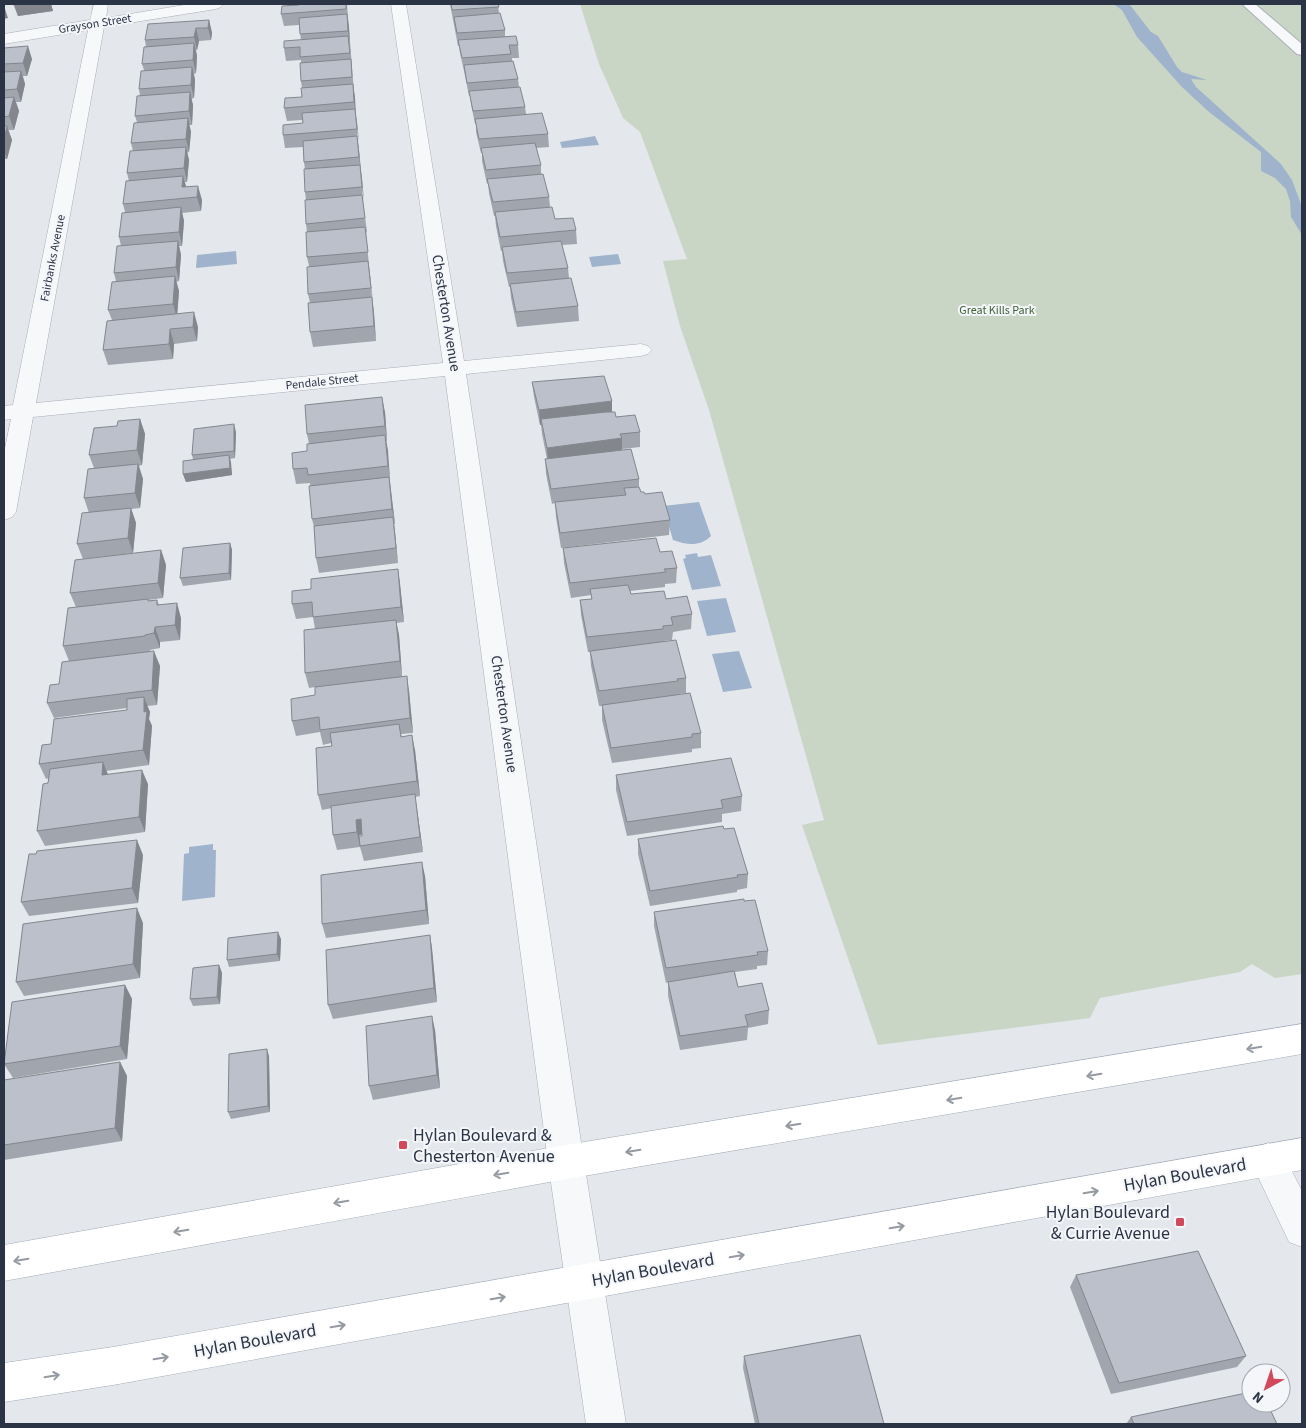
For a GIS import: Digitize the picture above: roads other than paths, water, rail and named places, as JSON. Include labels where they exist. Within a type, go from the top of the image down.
[{"type":"main road","points":[[4,1263],[566,1162],[1302,1039]]},
{"type":"main road","name":"Hylan Boulevard","points":[[4,1383],[113,1366],[1302,1154]]},
{"type":"street","name":"Grayson Street","points":[[4,39],[100,13],[216,4]]},
{"type":"street","name":"Chesterton Avenue","points":[[398,4],[455,370],[566,1162],[606,1424]]},
{"type":"street","name":"Fairbanks Avenue","points":[[4,512],[14,412],[100,13]]},
{"type":"street","name":"Pendale Street","points":[[14,412],[455,370],[641,350]]},
{"type":"street","points":[[1268,1160],[1302,1229]]},
{"type":"lane","points":[[1248,4],[1302,51]]},
{"type":"water","points":[[1113,4],[1130,5],[1151,32],[1158,36],[1177,67],[1182,72],[1207,80],[1191,79],[1196,87],[1281,164],[1292,180],[1302,207],[1302,235],[1291,217],[1290,201],[1286,189],[1275,178],[1261,171],[1261,152],[1209,112],[1182,87],[1137,37],[1122,10]]},
{"type":"water","points":[[595,136],[599,145],[562,148],[560,142]]},
{"type":"water","points":[[236,251],[237,264],[196,268],[197,255]]},
{"type":"water","points":[[618,254],[621,264],[592,267],[589,257]]},
{"type":"water","points":[[699,502],[711,536],[707,540],[693,544],[673,540],[663,506]]},
{"type":"water","points":[[697,553],[698,557],[711,555],[721,586],[692,590],[683,559],[686,558],[685,555]]},
{"type":"water","points":[[726,598],[736,632],[707,636],[697,601]]},
{"type":"water","points":[[739,651],[752,688],[723,692],[712,654]]},
{"type":"water","points":[[213,844],[213,850],[216,850],[215,897],[182,901],[184,854],[189,853],[189,847]]},
{"type":"place","name":"Hylan Boulevard & Chesterton Avenue","points":[[403,1145]]},
{"type":"place","name":"Hylan Boulevard & Currie Avenue","points":[[1180,1222]]},
{"type":"park label","name":"Great Kills Park","points":[[997,310]]}]
